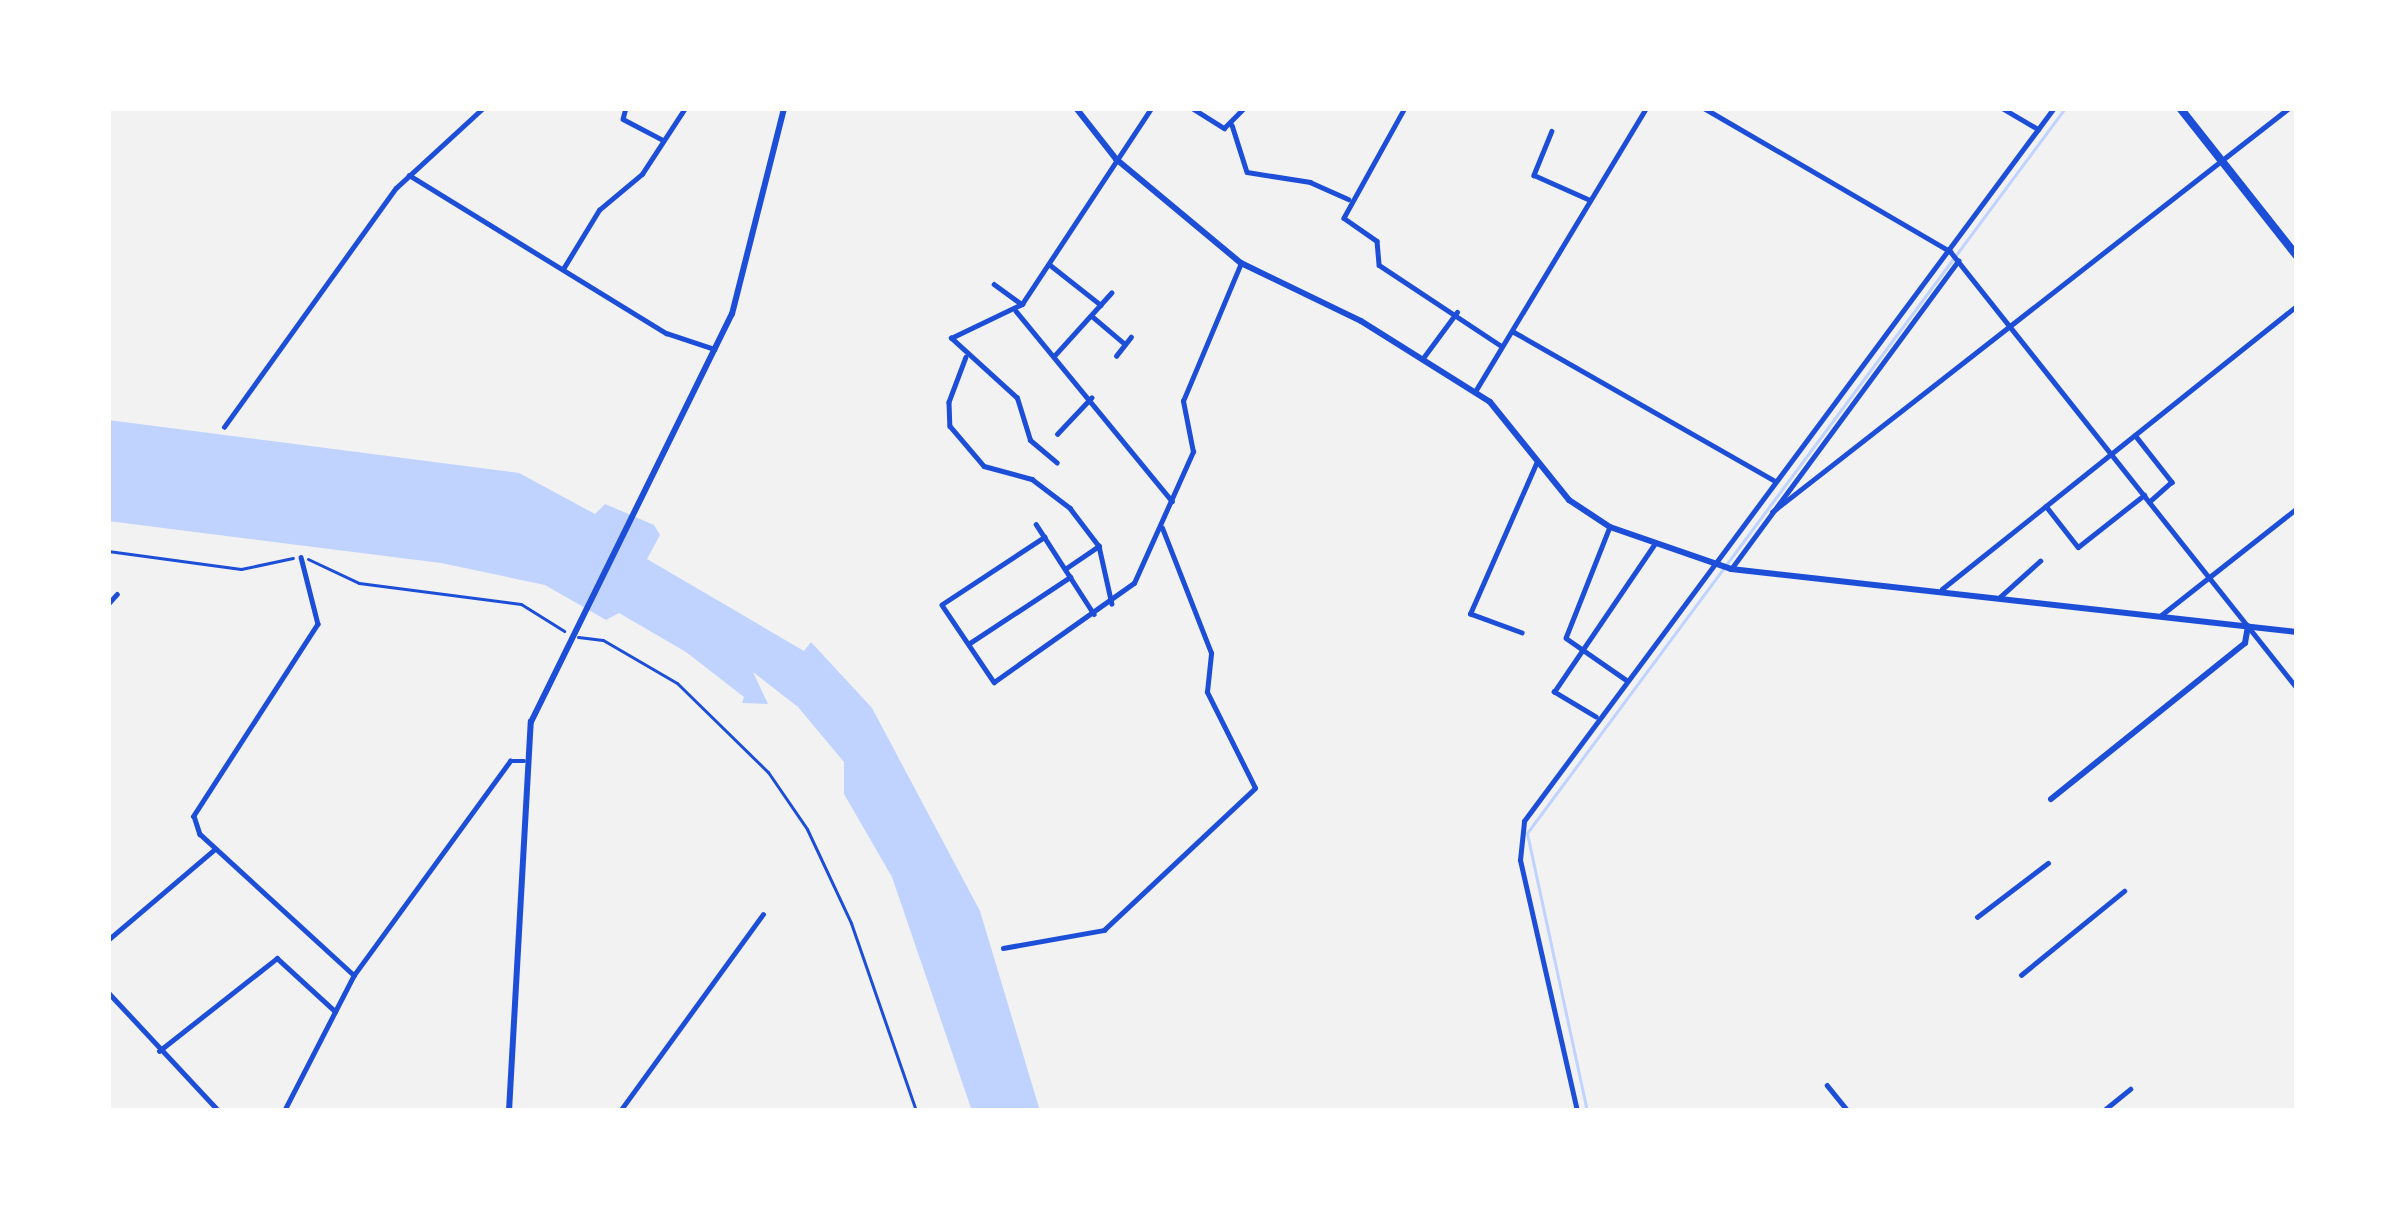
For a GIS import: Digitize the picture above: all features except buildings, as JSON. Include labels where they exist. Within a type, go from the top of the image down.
[{"type":"main road","points":[[2180,108],[2297,256]]},
{"type":"street","points":[[224,427],[409,175],[484,108]]},
{"type":"street","points":[[626,108],[623,119],[663,140]]},
{"type":"street","points":[[562,270],[598,210],[642,174],[685,108]]},
{"type":"street","points":[[509,1111],[524,761],[544,685],[714,350],[748,273],[784,108]]},
{"type":"street","points":[[1076,108],[1116,159],[1241,263],[1423,358],[1476,392],[1569,500],[1610,527],[1731,568],[2297,632]]},
{"type":"street","points":[[1057,463],[1030,440],[1017,398],[951,338],[956,332],[1016,311],[1151,108]]},
{"type":"street","points":[[1192,108],[1232,125],[1247,172],[1310,182],[1350,200]]},
{"type":"street","points":[[1232,125],[1244,108]]},
{"type":"street","points":[[1476,392],[1646,108]]},
{"type":"street","points":[[1704,108],[1950,251],[2297,688]]},
{"type":"street","points":[[2002,108],[2038,129]]},
{"type":"street","points":[[1577,1111],[1518,845],[1524,820],[1596,717],[2054,108]]},
{"type":"street","points":[[1772,512],[2014,329],[2289,108]]},
{"type":"street","points":[[1403,109],[1344,218],[1377,241],[1374,260],[1457,311],[1501,345]]},
{"type":"street","points":[[1552,131],[1534,175],[1592,201]]},
{"type":"street","points":[[409,175],[666,333],[714,350]]},
{"type":"street","points":[[1731,568],[1958,261]]},
{"type":"street","points":[[1045,537],[942,605],[994,682],[1112,604],[1134,584],[1193,452],[1183,401],[1241,263]]},
{"type":"street","points":[[1049,264],[1101,305]]},
{"type":"street","points":[[994,284],[1022,304]]},
{"type":"street","points":[[1055,355],[1111,293]]},
{"type":"street","points":[[1942,589],[2297,306]]},
{"type":"street","points":[[1016,311],[1173,502]]},
{"type":"street","points":[[1423,358],[1457,311]]},
{"type":"street","points":[[1093,316],[1125,344]]},
{"type":"street","points":[[1514,332],[1777,482]]},
{"type":"street","points":[[1116,356],[1131,337]]},
{"type":"street","points":[[967,354],[950,403],[950,426],[984,466],[1032,479],[1070,508],[1099,546],[1112,604]]},
{"type":"street","points":[[1057,434],[1091,398]]},
{"type":"street","points":[[2134,435],[2172,482],[2150,502]]},
{"type":"street","points":[[1522,633],[1470,614],[1536,464]]},
{"type":"street","points":[[2046,506],[2078,547],[2144,495]]},
{"type":"street","points":[[2160,616],[2297,508]]},
{"type":"street","points":[[1036,524],[1094,614]]},
{"type":"street","points":[[1610,527],[1566,638],[1625,679]]},
{"type":"street","points":[[1003,948],[1104,929],[1256,788],[1207,692],[1211,653],[1162,528]]},
{"type":"street","points":[[1596,717],[1554,692],[1654,544]]},
{"type":"street","points":[[1066,569],[1099,546]]},
{"type":"street","points":[[301,557],[318,624],[195,806],[195,826],[215,850],[354,975]]},
{"type":"street","points":[[2000,597],[2040,561]]},
{"type":"street","points":[[968,644],[1070,577]]},
{"type":"street","points":[[108,604],[116,594]]},
{"type":"street","points":[[2051,799],[2246,643],[2248,626]]},
{"type":"street","points":[[284,1111],[354,975],[510,761],[524,761]]},
{"type":"street","points":[[108,940],[215,850]]},
{"type":"street","points":[[1977,917],[2048,863]]},
{"type":"street","points":[[2021,975],[2124,891]]},
{"type":"street","points":[[620,1111],[763,914]]},
{"type":"street","points":[[159,1051],[278,958],[334,1011]]},
{"type":"street","points":[[108,992],[219,1111]]},
{"type":"street","points":[[1827,1085],[1848,1111]]},
{"type":"street","points":[[2103,1111],[2131,1089]]},
{"type":"path","points":[[108,551],[241,569],[301,557],[358,583],[537,611],[565,632],[628,653],[730,730],[814,844],[851,923],[916,1111]]},
{"type":"water","points":[[108,420],[519,473],[595,514],[605,504],[654,525],[660,535],[647,559],[804,651],[811,642],[872,708],[980,911],[1040,1111],[972,1111],[892,877],[844,794],[844,762],[798,707],[753,672],[768,704],[742,703],[744,697],[686,652],[619,613],[606,620],[545,585],[441,563],[108,521]]},
{"type":"waterway","points":[[1587,1111],[1527,833],[2065,108]]}]
